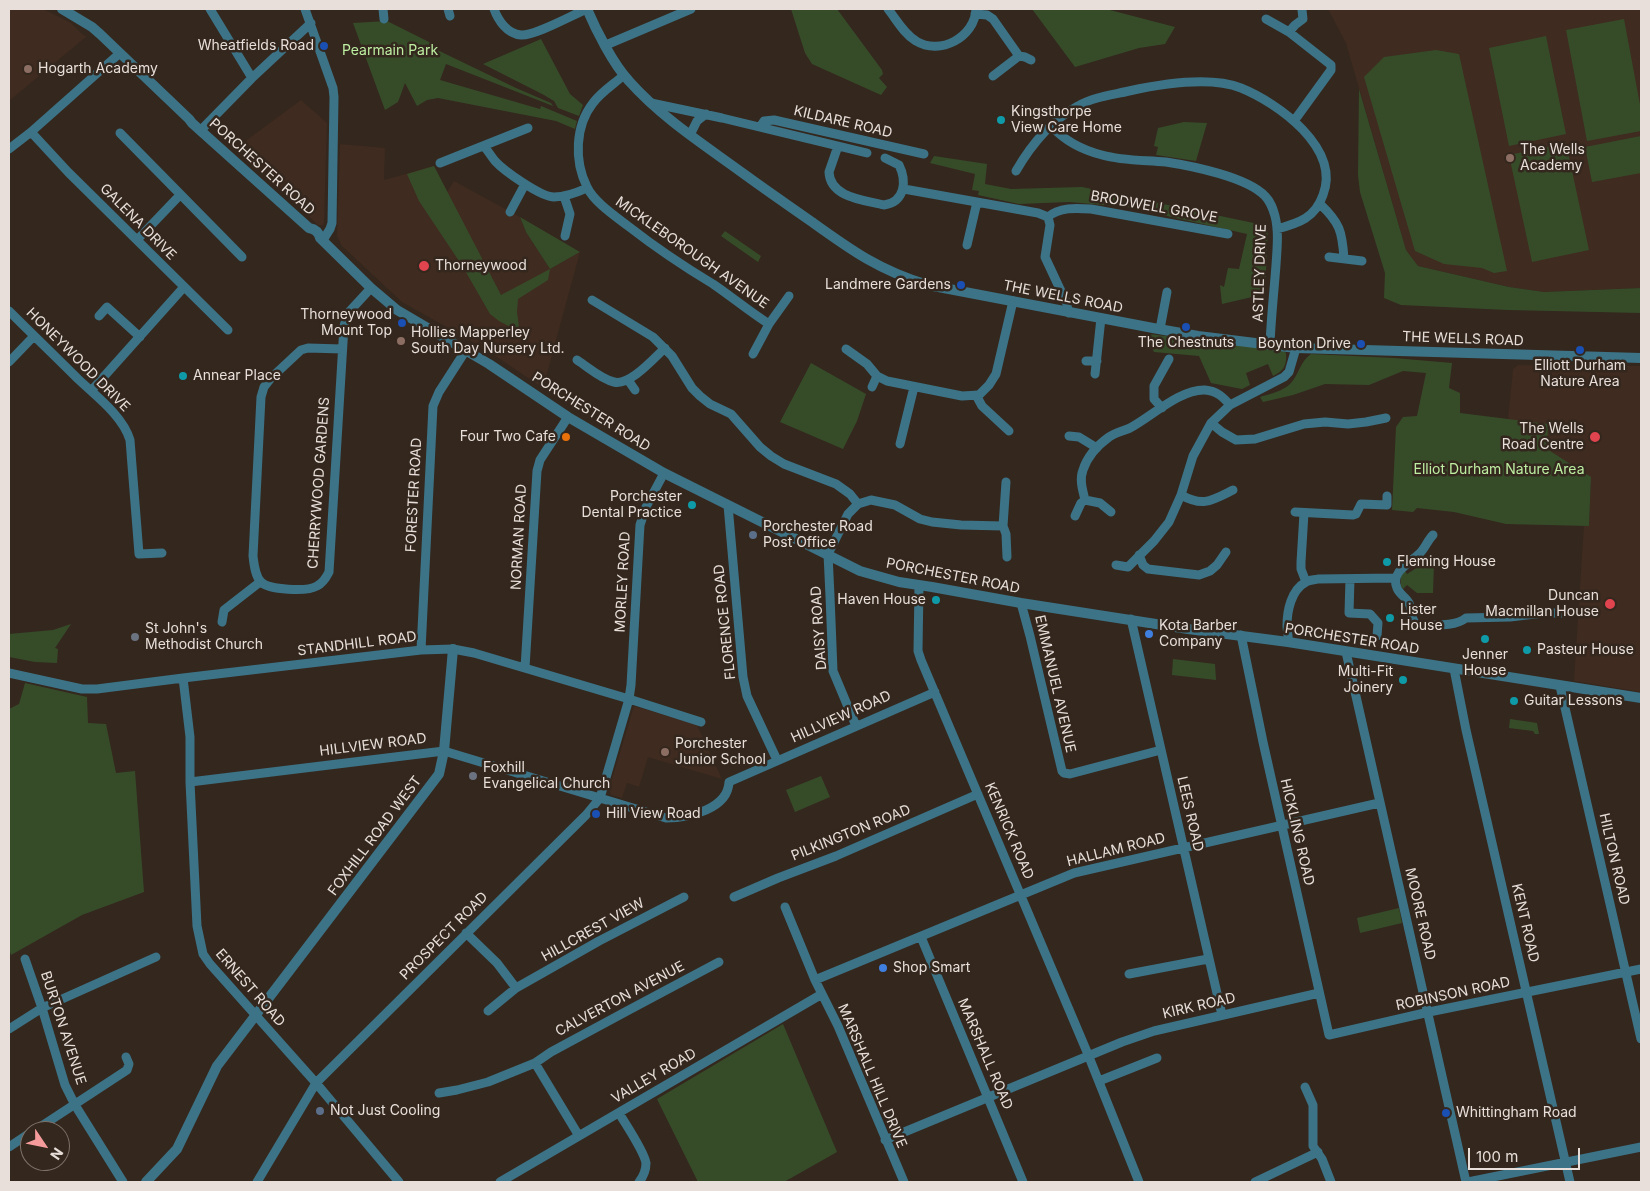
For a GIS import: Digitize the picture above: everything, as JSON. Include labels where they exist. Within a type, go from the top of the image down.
[{"type":"street","name":"PORCHESTER ROAD","points":[[62,9],[92,27],[196,125],[309,228],[312,228],[319,234],[371,288],[397,310],[466,350],[568,417],[664,473],[860,570],[878,577],[919,586],[1021,603],[1188,629],[1288,642],[1641,698]]},
{"type":"street","points":[[210,9],[252,78]]},
{"type":"street","points":[[305,9],[329,73],[334,97],[332,223],[322,239]]},
{"type":"street","points":[[383,9],[384,19]]},
{"type":"street","points":[[494,9],[505,28],[520,35],[538,31],[587,9]]},
{"type":"street","name":"THE WELLS ROAD","points":[[587,9],[624,75],[651,103],[690,136],[843,244],[876,265],[907,279],[928,285],[1160,330],[1296,348],[1641,358]]},
{"type":"street","points":[[606,45],[691,9]]},
{"type":"street","points":[[888,9],[907,34],[915,41],[931,46],[949,44],[957,40],[971,24],[976,11],[993,19],[1019,56],[1032,60]]},
{"type":"street","points":[[1289,32],[1295,24],[1303,19],[1302,10]]},
{"type":"street","points":[[1266,19],[1289,32],[1331,65],[1332,70],[1294,121]]},
{"type":"street","points":[[196,125],[252,78],[311,23]]},
{"type":"street","points":[[9,149],[31,132],[120,53]]},
{"type":"street","points":[[993,76],[1019,56]]},
{"type":"street","name":"MICKLEBOROUGH AVENUE","points":[[624,75],[599,96],[584,118],[578,148],[580,165],[587,188],[605,208],[649,243],[769,324]]},
{"type":"street","points":[[1016,170],[1025,155],[1051,126],[1079,105],[1097,98],[1137,89],[1210,82],[1241,88],[1262,99],[1294,121],[1316,146],[1324,160],[1327,177],[1320,204],[1303,221],[1277,229]]},
{"type":"street","name":"KILDARE ROAD","points":[[651,103],[706,114],[868,153]]},
{"type":"street","points":[[690,136],[697,121],[706,114]]},
{"type":"street","name":"KILDARE ROAD","points":[[760,127],[764,121],[774,120],[924,154]]},
{"type":"street","name":"ASTLEY DRIVE","points":[[1051,126],[1063,138],[1078,147],[1102,156],[1167,162],[1208,171],[1245,183],[1266,197],[1272,207],[1277,229],[1270,345]]},
{"type":"street","points":[[440,162],[528,128]]},
{"type":"street","name":"GALENA DRIVE","points":[[31,132],[68,172],[228,330]]},
{"type":"street","points":[[120,133],[242,257]]},
{"type":"street","points":[[484,146],[496,162],[540,194],[552,198],[587,188]]},
{"type":"street","name":"KILDARE ROAD","points":[[838,146],[829,172],[829,176],[834,184],[849,197],[884,206],[896,201],[904,189],[904,178],[900,165],[885,158]]},
{"type":"street","points":[[510,212],[525,184]]},
{"type":"street","points":[[904,189],[1038,213],[1048,217],[1050,225],[1045,258],[1067,304],[1069,313]]},
{"type":"street","points":[[137,240],[180,195]]},
{"type":"street","points":[[564,196],[570,214],[565,230]]},
{"type":"street","points":[[967,245],[977,202]]},
{"type":"street","points":[[1320,204],[1329,213],[1342,234],[1344,258]]},
{"type":"street","name":"BRODWELL GROVE","points":[[1048,217],[1058,211],[1077,208],[1091,209],[1228,234]]},
{"type":"street","points":[[1329,257],[1362,261]]},
{"type":"street","points":[[91,391],[184,287]]},
{"type":"street","name":"CHERRYWOOD GARDENS","points":[[260,582],[273,588],[311,589],[320,585],[326,579],[329,572],[344,326],[348,314],[371,288]]},
{"type":"street","points":[[1160,330],[1167,292]]},
{"type":"street","name":"MICKLEBOROUGH AVENUE","points":[[753,354],[769,324],[789,296]]},
{"type":"street","points":[[592,300],[653,337],[672,356],[692,388],[710,404],[731,414],[760,447],[771,456],[784,464],[836,484],[850,494],[858,504]]},
{"type":"street","points":[[846,349],[868,364],[877,376],[887,381],[962,396],[976,395],[989,385],[996,374],[1013,301]]},
{"type":"street","points":[[99,316],[107,307],[140,337]]},
{"type":"street","name":"HONEYWOOD DRIVE","points":[[9,311],[122,422],[130,440],[139,554],[162,553]]},
{"type":"street","points":[[1095,374],[1100,318]]},
{"type":"street","points":[[9,362],[34,336]]},
{"type":"street","points":[[222,622],[224,610],[260,582],[255,570],[253,556],[261,397],[264,387],[301,350],[308,348],[342,349]]},
{"type":"street","points":[[577,360],[616,383],[628,380],[665,348]]},
{"type":"street","points":[[1116,565],[1128,567],[1154,541],[1169,522],[1181,495],[1193,456],[1211,423],[1230,406],[1284,377],[1289,372],[1296,348]]},
{"type":"street","name":"FORESTER ROAD","points":[[421,650],[433,406],[438,392],[466,350]]},
{"type":"street","points":[[1162,408],[1154,399],[1154,386],[1169,359]]},
{"type":"street","points":[[1086,360],[1097,362]]},
{"type":"street","points":[[872,387],[877,376]]},
{"type":"street","points":[[628,380],[635,390]]},
{"type":"street","points":[[900,444],[914,387]]},
{"type":"street","points":[[1085,500],[1081,475],[1083,469],[1096,448],[1110,436],[1129,428],[1188,394],[1204,390],[1216,392],[1230,406]]},
{"type":"street","points":[[976,395],[982,406],[1009,431]]},
{"type":"street","name":"NORMAN ROAD","points":[[525,668],[537,471],[540,460],[568,417]]},
{"type":"street","points":[[1211,423],[1236,440],[1255,439],[1304,424],[1326,422],[1348,424],[1386,418]]},
{"type":"street","points":[[1069,436],[1079,437],[1096,448]]},
{"type":"street","name":"MORLEY ROAD","points":[[625,697],[633,660],[640,525],[646,507],[664,473]]},
{"type":"street","points":[[1006,482],[1003,526],[1006,534],[1006,557]]},
{"type":"street","points":[[1181,495],[1194,502],[1206,502],[1233,490]]},
{"type":"street","points":[[1306,582],[1301,569],[1300,512],[1353,515],[1356,514],[1361,504],[1387,505],[1388,496]]},
{"type":"street","points":[[828,554],[848,514],[858,504],[871,500],[895,505],[920,519],[932,522],[962,526],[1003,526]]},
{"type":"street","points":[[1085,500],[1100,503],[1111,512]]},
{"type":"street","points":[[1075,516],[1081,503],[1085,500]]},
{"type":"street","name":"FLORENCE ROAD","points":[[728,505],[743,677],[747,696],[777,760]]},
{"type":"street","points":[[1433,535],[1418,555],[1400,570],[1396,578],[1397,590],[1408,601],[1411,607],[1411,617],[1416,625],[1443,625],[1461,622],[1466,618],[1510,617],[1551,609],[1566,613]]},
{"type":"street","points":[[1139,555],[1143,565],[1148,570],[1199,576],[1220,567],[1226,552]]},
{"type":"street","name":"DAISY ROAD","points":[[828,554],[833,671],[856,726]]},
{"type":"street","points":[[1288,642],[1287,628],[1290,604],[1299,588],[1306,582],[1318,578],[1396,578]]},
{"type":"street","points":[[1350,579],[1349,613],[1370,614],[1378,623],[1377,636]]},
{"type":"street","name":"KENRICK ROAD","points":[[919,586],[918,651],[1089,1056],[1139,1182]]},
{"type":"street","name":"EMMANUEL AVENUE","points":[[1021,603],[1062,771],[1070,774],[1161,750]]},
{"type":"street","name":"LEES ROAD","points":[[1131,619],[1222,1015]]},
{"type":"street","name":"HICKLING ROAD","points":[[1241,635],[1329,1035]]},
{"type":"street","name":"STANDHILL ROAD","points":[[9,673],[87,690],[421,650],[453,648],[625,697],[701,722]]},
{"type":"street","name":"FOXHILL ROAD WEST","points":[[146,1182],[177,1149],[217,1066],[434,781],[442,764],[444,751],[453,648]]},
{"type":"street","name":"MOORE ROAD","points":[[1346,652],[1467,1182]]},
{"type":"street","name":"KENT ROAD","points":[[1454,669],[1466,730],[1570,1182]]},
{"type":"street","name":"ERNEST ROAD","points":[[183,678],[190,736],[190,782],[197,926],[203,954],[255,1016],[316,1083],[399,1182]]},
{"type":"street","name":"HILTON ROAD","points":[[1560,686],[1641,1039]]},
{"type":"street","name":"HILLVIEW ROAD","points":[[190,782],[444,751],[666,818],[688,817],[720,801],[728,789],[729,782],[935,692]]},
{"type":"street","name":"PROSPECT ROAD","points":[[257,1182],[316,1083],[586,815],[600,798],[625,697]]},
{"type":"street","name":"PILKINGTON ROAD","points":[[734,897],[836,856],[978,794]]},
{"type":"street","name":"HALLAM ROAD","points":[[815,980],[1074,873],[1380,803]]},
{"type":"street","name":"HILLCREST VIEW","points":[[488,1011],[516,988],[599,941],[684,897]]},
{"type":"street","name":"MARSHALL HILL DRIVE","points":[[785,907],[815,980],[838,1026],[901,1181]]},
{"type":"street","points":[[466,933],[497,963],[516,988]]},
{"type":"street","name":"MARSHALL ROAD","points":[[921,937],[1023,1182]]},
{"type":"street","points":[[9,1029],[42,1008],[156,957]]},
{"type":"street","name":"BURTON AVENUE","points":[[25,959],[65,1084],[75,1105],[123,1182]]},
{"type":"street","points":[[1129,974],[1208,959]]},
{"type":"street","name":"CALVERTON AVENUE","points":[[439,1093],[488,1082],[535,1063],[627,1011],[720,962]]},
{"type":"street","name":"ROBINSON ROAD","points":[[1329,1035],[1429,1012],[1641,969]]},
{"type":"street","name":"KIRK ROAD","points":[[885,1140],[1154,1031],[1319,993]]},
{"type":"street","name":"VALLEY ROAD","points":[[500,1182],[822,994]]},
{"type":"street","points":[[50,1121],[127,1070],[129,1064],[126,1057]]},
{"type":"street","points":[[1099,1082],[1157,1058]]},
{"type":"street","points":[[535,1063],[579,1136]]},
{"type":"street","points":[[1306,1087],[1313,1105],[1313,1146],[1318,1152],[1331,1182]]},
{"type":"street","points":[[619,1113],[644,1158],[646,1169],[639,1182]]},
{"type":"street","points":[[9,1147],[20,1140]]},
{"type":"street","points":[[1467,1182],[1641,1147]]},
{"type":"street","points":[[1255,1182],[1318,1152]]},
{"type":"shaded area","name":"Hogarth Academy","points":[[9,9],[43,9],[71,23],[83,35],[87,36],[9,101]]},
{"type":"shaded area","name":"The Wells Academy","points":[[1328,9],[1641,9],[1641,288],[1544,292],[1509,287],[1418,266],[1406,250],[1346,43]]},
{"type":"shaded area","points":[[301,100],[327,123],[323,225],[318,225],[236,148]]},
{"type":"shaded area","name":"Thorneywood","points":[[340,144],[385,148],[384,180],[434,166],[447,192],[454,181],[520,217],[526,232],[550,269],[580,252],[543,388],[497,357],[402,302],[342,246],[337,236]]},
{"type":"shaded area","points":[[1518,365],[1641,366],[1641,692],[1574,681],[1584,525],[1589,526],[1591,478],[1547,449],[1508,419],[1513,369]]},
{"type":"shaded area","name":"Porchester Junior School","points":[[634,706],[697,725],[722,779],[648,757],[639,787],[627,783],[622,798],[611,795],[609,789]]},
{"type":"green space","points":[[791,9],[837,9],[882,70],[883,74],[879,78],[887,87],[881,95],[812,64],[805,53]]},
{"type":"green space","points":[[1032,9],[1106,9],[1175,27],[1165,44],[1139,48],[1075,67]]},
{"type":"green space","points":[[1624,19],[1641,110],[1641,131],[1587,141],[1566,30]]},
{"type":"green space","name":"Pearmain Park","points":[[387,21],[431,43],[429,46],[551,103],[553,106],[446,64],[440,80],[540,109],[541,106],[577,121],[575,129],[556,121],[438,98],[427,100],[417,106],[405,83],[398,102],[385,110],[353,23]]},
{"type":"green space","points":[[1546,36],[1566,134],[1509,146],[1489,48]]},
{"type":"green space","points":[[541,39],[570,94],[583,105],[579,116],[558,108],[554,101],[544,95],[483,64]]},
{"type":"green space","points":[[1436,50],[1459,54],[1507,271],[1494,273],[1482,268],[1444,264],[1415,251],[1364,77],[1384,57]]},
{"type":"green space","points":[[1359,89],[1406,250],[1418,266],[1509,287],[1544,292],[1641,288],[1641,313],[1401,305],[1384,298],[1385,273],[1360,192],[1358,175]]},
{"type":"green space","points":[[1184,122],[1207,123],[1196,161],[1156,155],[1158,147],[1154,146],[1158,128]]},
{"type":"green space","points":[[1641,136],[1641,173],[1592,182],[1585,147]]},
{"type":"green space","points":[[1566,143],[1589,250],[1532,262],[1509,155]]},
{"type":"green space","points":[[934,156],[987,164],[985,184],[1011,189],[1082,187],[1268,226],[1265,294],[1222,304],[1220,285],[1224,287],[1228,268],[1239,269],[1247,234],[1127,207],[1069,202],[1019,204],[978,195],[979,191],[972,190],[975,174],[930,163]]},
{"type":"green space","points":[[434,166],[501,295],[550,269],[548,280],[518,299],[519,327],[514,329],[490,314],[463,267],[419,201],[407,174]]},
{"type":"green space","points":[[520,217],[580,252],[550,269],[526,232]]},
{"type":"green space","points":[[725,231],[761,256],[758,262],[721,236]]},
{"type":"green space","points":[[1149,334],[1283,350],[1286,353],[1286,361],[1282,370],[1273,376],[1268,364],[1246,373],[1250,385],[1242,389],[1211,383],[1199,356],[1154,352],[1148,341]]},
{"type":"green space","name":"Elliot Durham Nature Area","points":[[1311,354],[1452,363],[1449,388],[1460,393],[1460,413],[1548,424],[1547,449],[1591,477],[1589,526],[1506,524],[1454,512],[1417,508],[1413,512],[1392,510],[1396,427],[1403,417],[1417,416],[1426,373],[1403,371],[1369,385],[1325,384],[1293,395],[1263,402],[1260,397],[1280,390],[1290,384],[1296,377],[1304,360]]},
{"type":"green space","points":[[811,363],[866,394],[857,421],[843,449],[780,422]]},
{"type":"green space","points":[[1431,562],[1434,563],[1433,593],[1417,593],[1407,585],[1403,589],[1401,586],[1401,576],[1405,571],[1407,574],[1423,564],[1427,567]]},
{"type":"green space","points":[[71,624],[55,648],[58,649],[57,663],[35,662],[9,657],[9,634],[53,630]]},
{"type":"green space","points":[[1173,659],[1215,664],[1216,680],[1172,675]]},
{"type":"green space","points":[[25,683],[87,697],[88,723],[106,724],[116,773],[135,771],[144,892],[82,915],[11,955],[9,949],[9,709],[19,704]]},
{"type":"green space","points":[[1510,719],[1537,723],[1539,734],[1535,734],[1533,731],[1509,728]]},
{"type":"green space","points":[[821,776],[830,797],[795,812],[786,790]]},
{"type":"green space","points":[[1399,908],[1402,923],[1360,933],[1357,918]]},
{"type":"green space","points":[[783,1024],[837,1152],[784,1182],[698,1182],[657,1099]]},
{"type":"place","name":"Wheatfields Road","points":[[324,46]]},
{"type":"place","name":"Hogarth Academy","points":[[28,69]]},
{"type":"place","name":"Kingsthorpe View Care Home","points":[[1001,120]]},
{"type":"place","name":"The Wells Academy","points":[[1510,158]]},
{"type":"place","name":"Thorneywood","points":[[424,266]]},
{"type":"place","name":"Landmere Gardens","points":[[961,285]]},
{"type":"place","name":"Thorneywood Mount Top","points":[[402,323]]},
{"type":"place","name":"The Chestnuts","points":[[1186,327]]},
{"type":"place","name":"Hollies Mapperley South Day Nursery Ltd.","points":[[401,341]]},
{"type":"place","name":"Boynton Drive","points":[[1361,344]]},
{"type":"place","name":"Elliott Durham Nature Area","points":[[1580,350]]},
{"type":"place","name":"Annear Place","points":[[183,376]]},
{"type":"place","name":"Four Two Cafe","points":[[566,437]]},
{"type":"place","name":"The Wells Road Centre","points":[[1595,437]]},
{"type":"place","name":"Porchester Dental Practice","points":[[692,505]]},
{"type":"place","name":"Porchester Road Post Office","points":[[753,535]]},
{"type":"place","name":"Fleming House","points":[[1387,562]]},
{"type":"place","name":"Haven House","points":[[936,600]]},
{"type":"place","name":"Duncan Macmillan House","points":[[1610,604]]},
{"type":"place","name":"Lister House","points":[[1390,618]]},
{"type":"place","name":"Kota Barber Company","points":[[1149,634]]},
{"type":"place","name":"St John's Methodist Church","points":[[135,637]]},
{"type":"place","name":"Jenner House","points":[[1485,639]]},
{"type":"place","name":"Pasteur House","points":[[1527,650]]},
{"type":"place","name":"Multi-Fit Joinery","points":[[1403,680]]},
{"type":"place","name":"Guitar Lessons","points":[[1514,701]]},
{"type":"place","name":"Porchester Junior School","points":[[665,752]]},
{"type":"place","name":"Foxhill Evangelical Church","points":[[473,776]]},
{"type":"place","name":"Hill View Road","points":[[596,814]]},
{"type":"place","name":"Shop Smart","points":[[883,968]]},
{"type":"place","name":"Not Just Cooling","points":[[320,1111]]},
{"type":"place","name":"Whittingham Road","points":[[1446,1113]]}]
